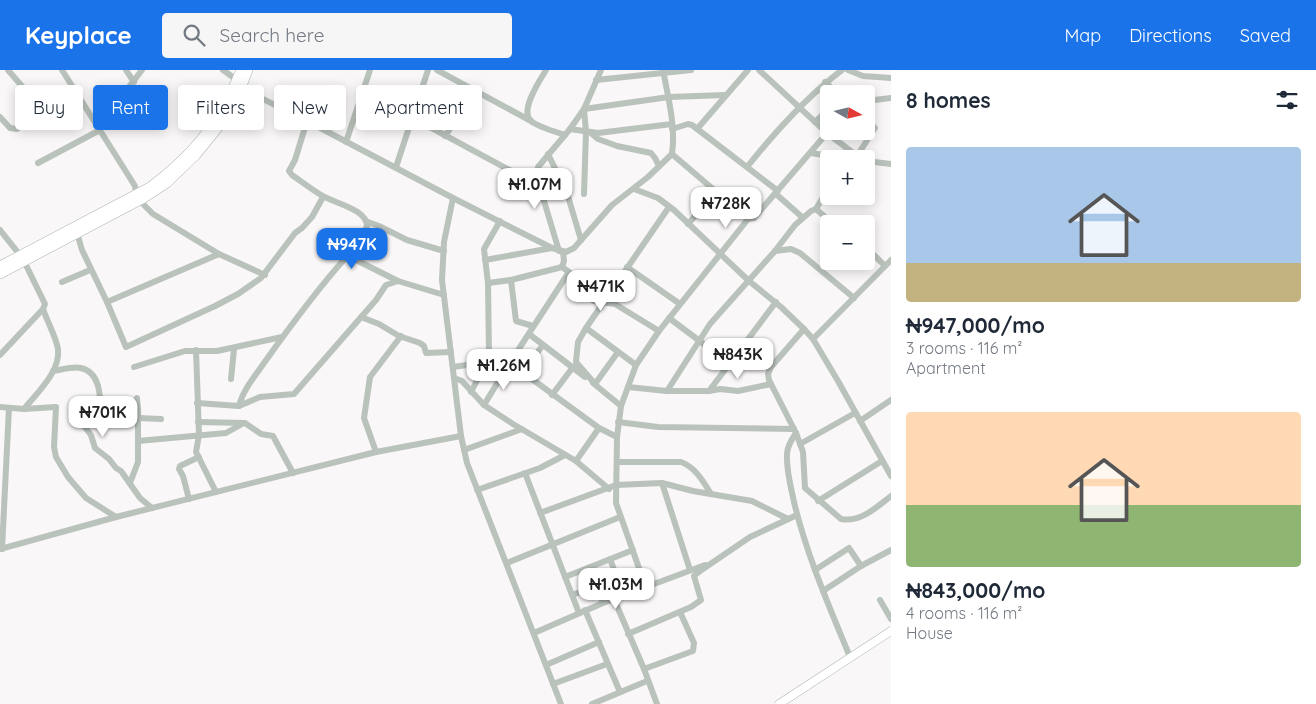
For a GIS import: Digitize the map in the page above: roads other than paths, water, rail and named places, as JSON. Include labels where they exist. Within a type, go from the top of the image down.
[{"type":"highway","points":[[239,84],[241,70]]},
{"type":"highway","points":[[0,266],[42,248],[177,174],[196,155],[225,120],[239,84],[248,70]]},
{"type":"highway","points":[[42,248],[77,233],[140,193]]},
{"type":"highway","points":[[0,274],[22,258]]},
{"type":"main road","points":[[779,704],[891,631]]},
{"type":"street","points":[[8,70],[21,85]]},
{"type":"street","points":[[62,70],[72,85]]},
{"type":"street","points":[[126,70],[134,82]]},
{"type":"street","points":[[132,85],[142,70]]},
{"type":"street","points":[[224,70],[239,84],[274,103]]},
{"type":"street","points":[[346,142],[370,70]]},
{"type":"street","points":[[423,85],[428,70]]},
{"type":"street","points":[[437,70],[464,85]]},
{"type":"street","points":[[531,121],[528,116],[528,102],[546,70]]},
{"type":"street","points":[[562,267],[564,261],[539,186],[538,167],[584,109],[601,70]]},
{"type":"street","points":[[596,80],[663,71],[691,70]]},
{"type":"street","points":[[697,128],[748,70]]},
{"type":"street","points":[[759,70],[820,126]]},
{"type":"street","points":[[747,167],[772,136],[825,82],[842,70]]},
{"type":"street","points":[[848,70],[863,76],[891,78]]},
{"type":"street","points":[[324,130],[552,248],[566,252],[574,248],[612,205],[634,189],[672,154],[669,98],[663,71]]},
{"type":"street","points":[[825,82],[828,85]]},
{"type":"street","points":[[482,95],[531,121],[565,135]]},
{"type":"street","points":[[584,109],[669,98],[726,95]]},
{"type":"street","points":[[875,100],[891,98]]},
{"type":"street","points":[[83,103],[93,119]]},
{"type":"street","points":[[584,109],[588,132],[584,194]]},
{"type":"street","points":[[0,116],[10,128],[15,129]]},
{"type":"street","points":[[815,122],[820,117]]},
{"type":"street","points":[[570,129],[588,132],[688,124],[697,128],[747,167],[802,217]]},
{"type":"street","points":[[38,163],[96,130]]},
{"type":"street","points":[[100,130],[154,214],[219,254],[265,275]]},
{"type":"street","points":[[305,130],[295,160],[289,171],[292,175],[323,197],[331,198],[363,215],[368,222],[407,240],[444,251]]},
{"type":"street","points":[[396,167],[408,130]]},
{"type":"street","points":[[434,130],[539,186]]},
{"type":"street","points":[[445,136],[449,130]]},
{"type":"street","points":[[588,132],[598,139],[617,146],[651,153],[659,166]]},
{"type":"street","points":[[646,588],[616,503],[618,422],[621,406],[636,365],[659,331],[720,252],[748,219],[754,218],[777,193],[822,140]]},
{"type":"street","points":[[837,140],[850,150]]},
{"type":"street","points":[[811,153],[820,154]]},
{"type":"street","points":[[548,154],[567,193],[581,240]]},
{"type":"street","points":[[672,154],[748,219]]},
{"type":"street","points":[[875,163],[891,164]]},
{"type":"street","points":[[634,189],[658,198],[669,206],[749,281],[776,302],[813,339],[891,476]]},
{"type":"street","points":[[688,224],[716,192]]},
{"type":"street","points":[[77,233],[90,270],[107,302],[126,347],[215,306],[238,294],[265,275],[294,234],[312,217],[323,197]]},
{"type":"street","points":[[453,198],[444,251],[442,280],[461,436],[477,490],[561,704]]},
{"type":"street","points":[[667,391],[710,324],[775,252],[802,217],[816,210],[820,203]]},
{"type":"street","points":[[595,384],[576,362],[578,342],[669,206]]},
{"type":"street","points":[[816,210],[822,215]]},
{"type":"street","points":[[471,392],[488,360],[488,282],[484,248],[500,221]]},
{"type":"street","points":[[242,402],[282,337],[323,283],[349,254],[366,231],[368,222]]},
{"type":"street","points":[[0,230],[22,258],[45,304],[43,309],[0,355]]},
{"type":"street","points":[[485,260],[552,248]]},
{"type":"street","points":[[775,252],[792,249],[854,298]]},
{"type":"street","points":[[107,302],[219,254]]},
{"type":"street","points":[[349,254],[350,257],[398,281],[444,295]]},
{"type":"street","points":[[875,256],[885,266]]},
{"type":"street","points":[[813,339],[891,260]]},
{"type":"street","points":[[488,282],[511,280],[562,267],[569,272],[578,290],[594,301],[615,304],[659,331]]},
{"type":"street","points":[[627,267],[680,304]]},
{"type":"street","points":[[62,282],[90,270]]},
{"type":"street","points":[[484,405],[569,272]]},
{"type":"street","points":[[511,280],[516,321],[533,326]]},
{"type":"street","points":[[197,403],[242,402],[260,397],[294,394],[361,317],[386,285],[398,281]]},
{"type":"street","points":[[709,391],[776,302]]},
{"type":"street","points":[[24,408],[53,371],[58,349],[43,309]]},
{"type":"street","points":[[361,317],[420,343],[424,346],[426,353],[451,352]]},
{"type":"street","points":[[669,318],[729,363]]},
{"type":"street","points":[[586,328],[636,365]]},
{"type":"street","points":[[804,329],[771,367],[768,374],[800,444],[804,462],[805,488],[841,519],[846,520],[868,513],[891,496]]},
{"type":"street","points":[[529,334],[621,406]]},
{"type":"street","points":[[376,452],[364,418],[370,377],[401,336]]},
{"type":"street","points":[[134,367],[185,351],[234,349],[282,337]]},
{"type":"street","points":[[522,372],[543,345]]},
{"type":"street","points":[[231,379],[234,349]]},
{"type":"street","points":[[196,350],[199,435],[196,450],[216,492]]},
{"type":"street","points":[[595,384],[618,352]]},
{"type":"street","points":[[453,367],[488,360],[508,365],[522,372],[599,428],[617,437]]},
{"type":"street","points":[[552,395],[572,367]]},
{"type":"street","points":[[53,371],[80,368],[92,375],[98,386],[101,420]]},
{"type":"street","points":[[454,378],[462,381],[484,405],[576,461],[609,488]]},
{"type":"street","points":[[628,387],[667,391],[709,391],[720,389],[738,391],[771,384]]},
{"type":"street","points":[[130,483],[138,462],[137,398]]},
{"type":"street","points":[[860,421],[891,400]]},
{"type":"street","points":[[0,407],[56,407],[54,446],[56,457],[68,477],[86,498],[116,517]]},
{"type":"street","points":[[9,408],[2,497],[1,549],[116,517],[376,452],[461,436]]},
{"type":"street","points":[[800,444],[855,413]]},
{"type":"street","points":[[77,417],[91,434],[95,448],[121,471],[140,498],[152,508]]},
{"type":"street","points":[[138,418],[161,419]]},
{"type":"street","points":[[198,422],[245,424],[260,434],[273,436],[293,473]]},
{"type":"street","points":[[618,422],[658,427],[795,431]]},
{"type":"street","points":[[138,441],[226,433],[242,424]]},
{"type":"street","points":[[576,461],[599,428]]},
{"type":"street","points":[[464,450],[522,429]]},
{"type":"street","points":[[795,431],[786,452],[790,485],[797,515],[815,570],[850,656]]},
{"type":"street","points":[[477,490],[540,468],[565,455]]},
{"type":"street","points":[[189,499],[178,469],[180,466],[199,457]]},
{"type":"street","points":[[818,501],[882,461]]},
{"type":"street","points":[[616,462],[681,462],[689,465],[700,477],[711,494]]},
{"type":"street","points":[[121,471],[135,466]]},
{"type":"street","points":[[525,473],[572,595],[599,642],[620,692]]},
{"type":"street","points":[[540,512],[616,485],[662,483],[752,501],[788,519]]},
{"type":"street","points":[[662,483],[690,570]]},
{"type":"street","points":[[628,634],[692,607],[701,600],[694,576],[750,537],[797,515]]},
{"type":"street","points":[[507,563],[620,517]]},
{"type":"street","points":[[815,570],[849,548],[861,566]]},
{"type":"street","points":[[565,577],[633,550]]},
{"type":"street","points":[[823,591],[861,566],[891,550]]},
{"type":"street","points":[[610,559],[624,596]]},
{"type":"street","points":[[534,633],[603,603],[712,562]]},
{"type":"street","points":[[590,567],[603,603]]},
{"type":"street","points":[[572,595],[597,586]]},
{"type":"street","points":[[614,599],[657,704]]},
{"type":"street","points":[[880,600],[891,619]]},
{"type":"street","points":[[644,670],[692,652],[694,643],[680,612]]},
{"type":"street","points":[[546,665],[599,642]]},
{"type":"street","points":[[553,684],[607,664]]},
{"type":"street","points":[[592,704],[647,681]]}]
